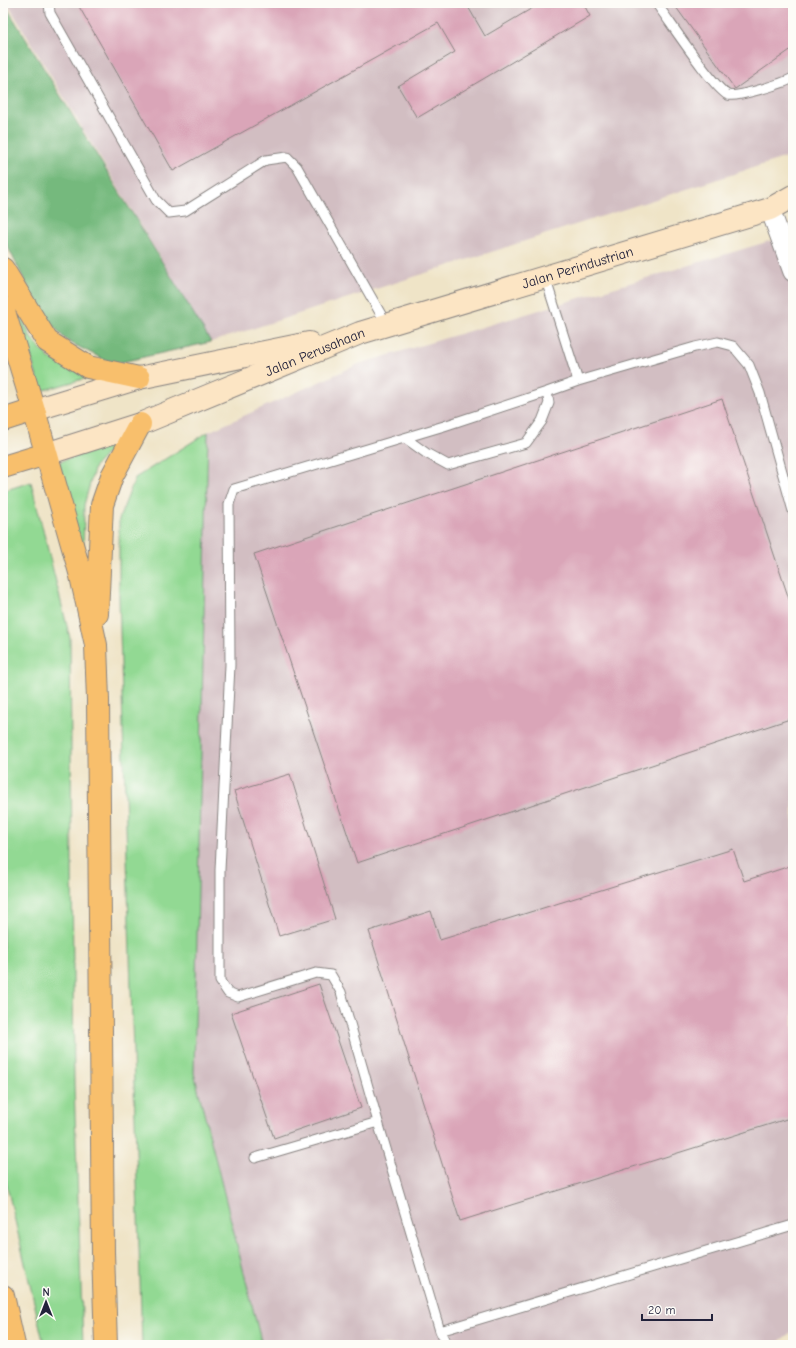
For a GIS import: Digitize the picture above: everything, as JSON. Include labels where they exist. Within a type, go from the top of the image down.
[{"type":"highway","points":[[3,269],[47,341],[88,367],[139,378]]},
{"type":"highway","points":[[3,308],[34,410],[81,576],[96,645]]},
{"type":"highway","points":[[3,420],[34,410]]},
{"type":"highway","points":[[106,1345],[103,1236],[98,700],[96,645],[102,505],[112,476],[140,424]]},
{"type":"highway","points":[[3,467],[46,454]]},
{"type":"highway","points":[[3,1296],[14,1345]]},
{"type":"main road","name":"Jalan Perindustrian","points":[[360,333],[770,209],[793,196]]},
{"type":"main road","name":"Jalan Perusahaan","points":[[34,410],[139,378],[360,333]]},
{"type":"main road","name":"Jalan Perusahaan","points":[[46,454],[140,424],[360,333]]},
{"type":"street","points":[[770,209],[793,272]]},
{"type":"lane","points":[[49,3],[50,13],[156,200],[169,213],[185,211],[266,160],[287,157],[298,167],[386,325]]},
{"type":"lane","points":[[656,3],[705,71],[722,91],[730,96],[742,94],[793,78]]},
{"type":"lane","points":[[545,276],[578,380]]},
{"type":"lane","points":[[447,1345],[440,1330],[341,992],[331,975],[316,973],[238,997],[228,993],[220,981],[220,870],[230,665],[229,504],[234,489],[404,438],[548,392],[578,380],[718,342],[733,346],[749,365],[760,393],[793,511]]},
{"type":"lane","points":[[404,438],[426,453],[448,465],[526,443],[542,421],[549,403],[548,392]]},
{"type":"lane","points":[[255,1158],[378,1122]]},
{"type":"lane","points":[[440,1330],[793,1225]]},
{"type":"shaded area","points":[[7,3],[793,3],[793,155],[211,342]]},
{"type":"shaded area","points":[[793,234],[793,1331],[774,1345],[262,1345],[194,1073],[208,432],[359,364]]},
{"type":"green space","points":[[3,3],[211,342],[113,364],[67,341],[40,312],[3,237]]},
{"type":"green space","points":[[15,302],[31,338],[49,358],[90,377],[41,391]]},
{"type":"green space","points":[[208,432],[194,1073],[262,1345],[142,1345],[119,598],[119,519],[135,478]]},
{"type":"green space","points":[[119,441],[95,466],[84,505],[83,566],[59,462]]},
{"type":"green space","points":[[31,482],[70,638],[74,1084],[83,1345],[44,1345],[3,1169],[3,491]]},
{"type":"building","points":[[77,3],[471,3],[467,5],[485,36],[541,3],[583,3],[590,16],[417,118],[398,86],[455,52],[438,23],[173,171]]},
{"type":"building","points":[[673,3],[793,3],[793,48],[735,89]]},
{"type":"building","points":[[722,399],[793,611],[793,718],[357,863],[254,554]]},
{"type":"building","points":[[290,774],[335,919],[279,936],[234,791]]},
{"type":"building","points":[[733,849],[744,881],[793,865],[793,1117],[460,1221],[369,931],[431,911],[440,940]]},
{"type":"building","points":[[319,984],[361,1108],[274,1138],[231,1013]]}]
